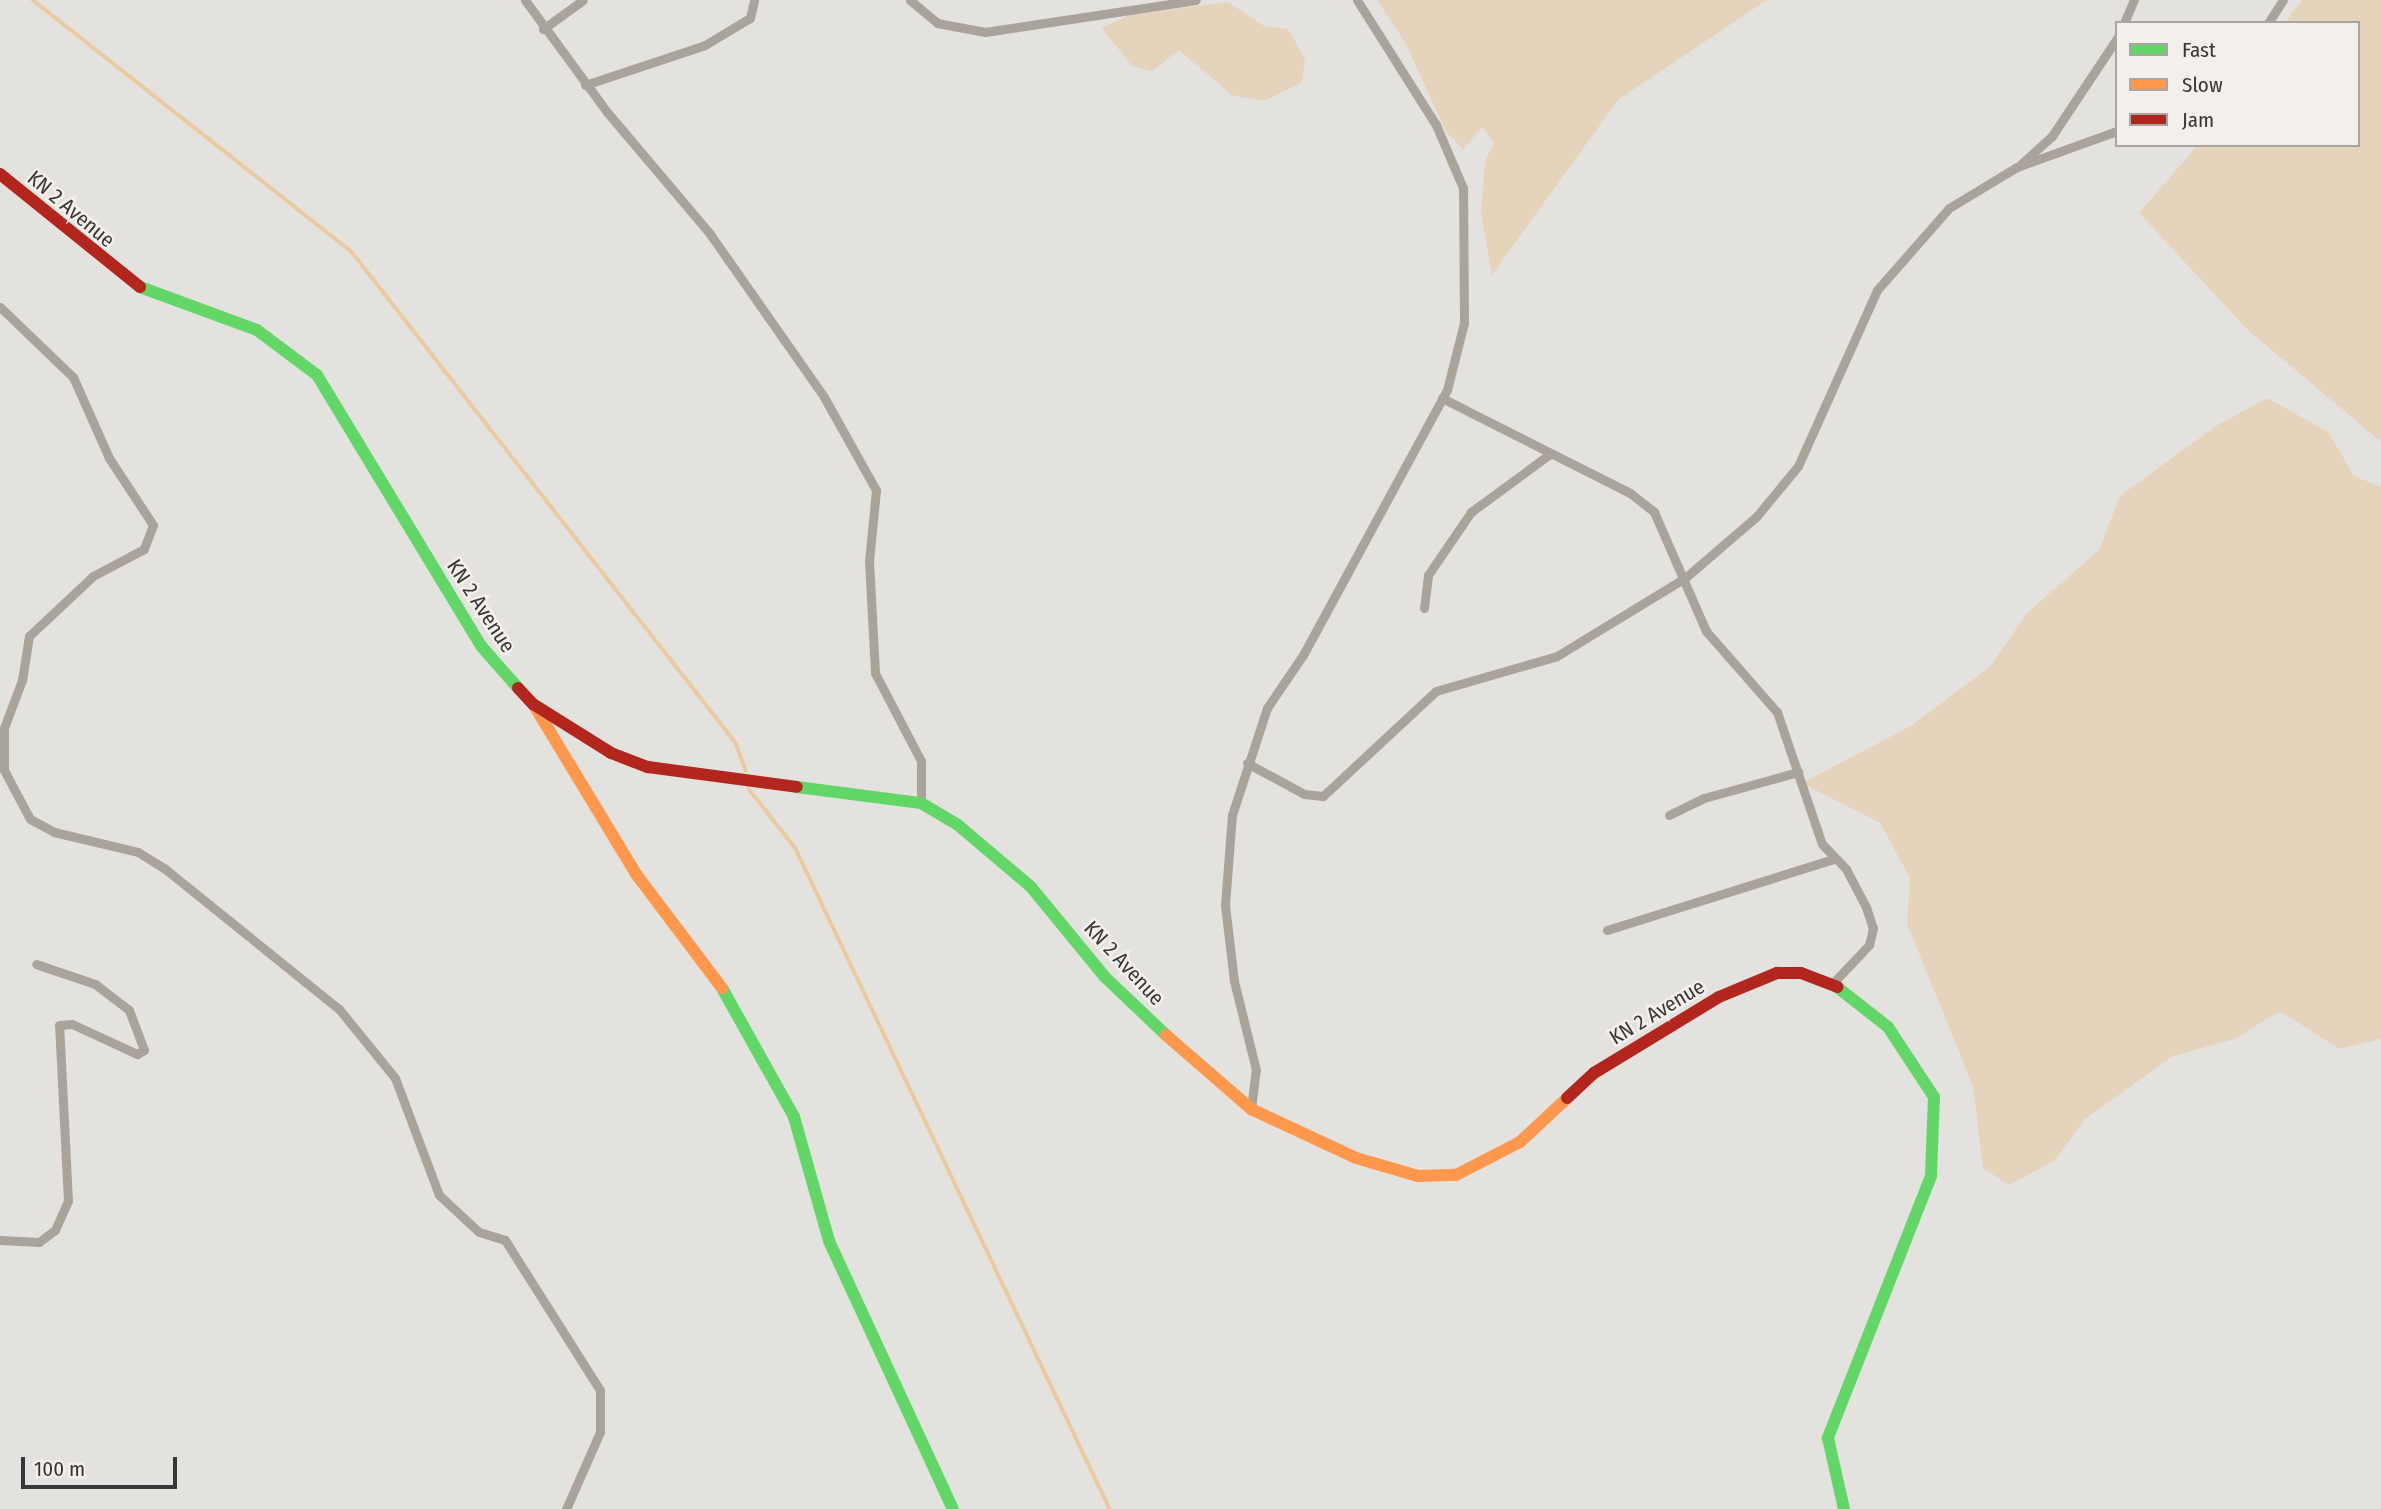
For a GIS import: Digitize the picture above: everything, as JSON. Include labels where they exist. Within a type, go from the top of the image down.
[{"type":"main road","name":"KN 2 Avenue","points":[[0,174],[121,277],[167,301],[257,330],[317,374],[482,647],[533,704],[611,753],[648,767],[920,803],[958,825],[1031,887],[1105,977],[1251,1109],[1373,1165],[1418,1176],[1456,1175],[1493,1161],[1594,1073],[1739,986],[1777,973],[1801,973],[1832,984],[1888,1027],[1934,1097],[1931,1176],[1828,1438],[1830,1469],[1844,1509]]},
{"type":"main road","points":[[533,704],[636,874],[716,977],[788,1105],[810,1160],[829,1241],[953,1509]]},
{"type":"street","points":[[525,0],[585,85],[709,234],[824,397],[854,460],[876,490],[869,561],[876,674],[920,761],[920,803]]},
{"type":"street","points":[[543,29],[583,0]]},
{"type":"street","points":[[585,85],[705,45],[750,18],[754,0]]},
{"type":"street","points":[[911,0],[937,23],[985,33],[1196,0]]},
{"type":"street","points":[[1149,8],[1160,0]]},
{"type":"street","points":[[1251,1109],[1257,1081],[1234,981],[1224,864],[1247,763],[1267,708],[1303,655],[1442,398],[1464,323],[1463,188],[1436,125],[1357,0]]},
{"type":"street","points":[[2125,21],[2134,0]]},
{"type":"street","points":[[2269,21],[2283,0]]},
{"type":"street","points":[[1247,763],[1304,794],[1323,796],[1436,691],[1557,656],[1685,578],[1756,517],[1798,467],[1877,290],[1900,259],[1949,208],[2017,167],[2052,136],[2115,41]]},
{"type":"street","points":[[2017,167],[2115,132]]},
{"type":"street","points":[[0,307],[73,377],[109,458],[153,525],[144,550],[93,576],[29,636],[2,737],[4,770],[30,819],[54,832],[138,852],[164,868],[338,1009],[395,1078],[439,1195],[479,1232],[505,1240],[600,1390],[600,1432],[566,1509]]},
{"type":"street","points":[[1442,398],[1647,504],[1685,578],[1706,631],[1769,696],[1822,844],[1859,890],[1873,928],[1859,962],[1832,984]]},
{"type":"street","points":[[1424,608],[1428,575],[1471,512],[1550,453]]},
{"type":"street","points":[[1669,815],[1704,798],[1798,772]]},
{"type":"street","points":[[1607,930],[1833,859]]},
{"type":"street","points":[[0,1240],[39,1242],[55,1230],[68,1201],[59,1025],[72,1024],[137,1054],[144,1050],[129,1010],[95,984],[36,964]]},
{"type":"shaded area","points":[[1377,0],[1767,0],[1618,100],[1492,275],[1481,214],[1485,160],[1494,144],[1483,127],[1463,149],[1446,132],[1406,44]]},
{"type":"shaded area","points":[[2302,0],[2381,0],[2381,442],[2249,331],[2139,213],[2196,147],[2360,147],[2360,21],[2286,21]]},
{"type":"shaded area","points":[[1228,2],[1264,26],[1288,29],[1305,59],[1302,82],[1264,101],[1232,95],[1179,50],[1152,71],[1132,66],[1102,28],[1129,15]]},
{"type":"shaded area","points":[[2267,398],[2328,432],[2354,476],[2381,487],[2381,1039],[2339,1049],[2280,1011],[2235,1039],[2173,1056],[2085,1119],[2054,1161],[2009,1185],[1983,1168],[1973,1086],[1907,924],[1910,878],[1880,823],[1802,783],[1911,726],[1990,667],[2027,613],[2099,550],[2120,496],[2216,426]]},
{"type":"waterway","points":[[33,0],[352,252],[736,743],[746,770]]},
{"type":"waterway","points":[[749,789],[796,849],[1110,1509]]},
{"type":"traffic: fast","points":[[140,287],[257,330],[317,375],[482,647],[518,688]]},
{"type":"traffic: fast","points":[[797,787],[921,803],[958,825],[1031,887],[1105,977],[1166,1035]]},
{"type":"traffic: fast","points":[[1837,987],[1888,1027],[1934,1097],[1931,1176],[1828,1438],[1844,1509]]},
{"type":"traffic: fast","points":[[722,988],[794,1117],[829,1241],[953,1509]]},
{"type":"traffic: slow","points":[[535,707],[636,874],[722,988]]},
{"type":"traffic: slow","points":[[1166,1035],[1251,1109],[1356,1158],[1418,1176],[1456,1175],[1520,1142],[1567,1098]]},
{"type":"traffic: jam","points":[[0,174],[140,287]]},
{"type":"traffic: jam","points":[[518,688],[533,704],[611,753],[648,767],[797,787]]},
{"type":"traffic: jam","points":[[1567,1098],[1594,1073],[1719,997],[1777,973],[1801,973],[1837,987]]}]
